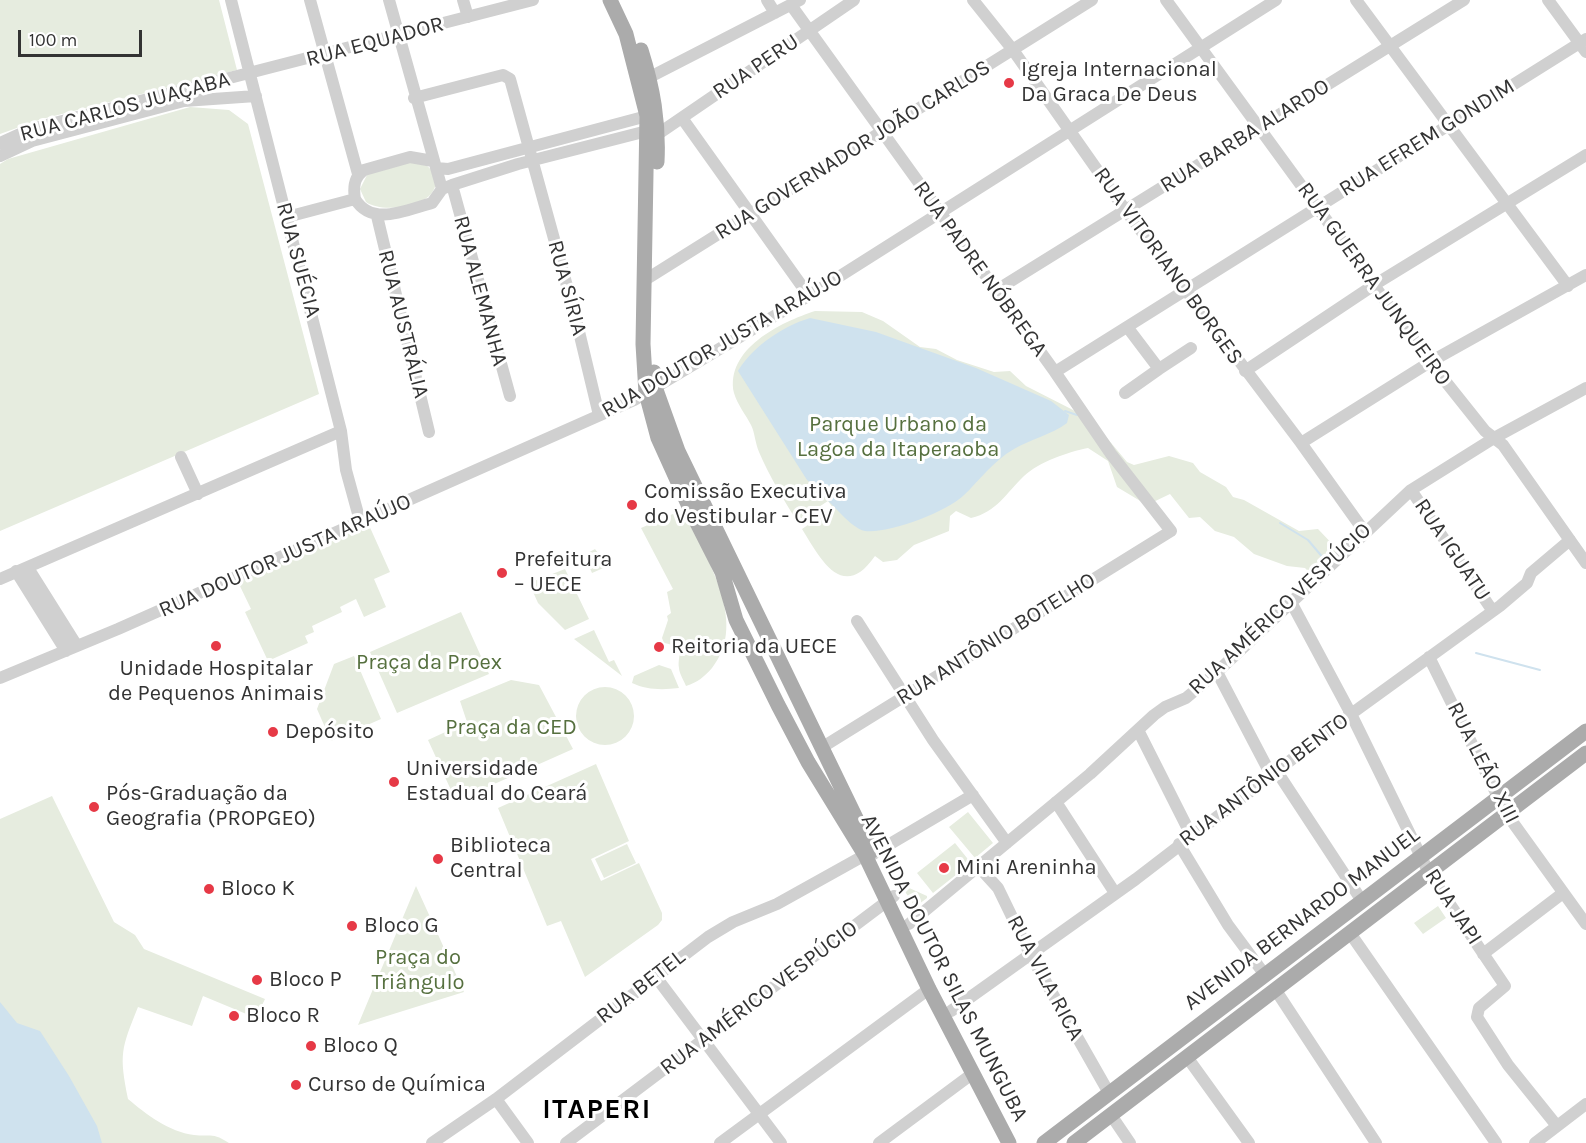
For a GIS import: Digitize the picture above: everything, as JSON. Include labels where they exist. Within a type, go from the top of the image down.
[{"type":"main road","name":"AVENIDA DOUTOR SILAS MUNGUBA","points":[[610,0],[626,34],[651,127]]},
{"type":"main road","name":"AVENIDA DOUTOR SILAS MUNGUBA","points":[[621,0],[650,77],[650,390],[658,438],[722,572],[738,624],[808,762],[869,854]]},
{"type":"main road","name":"AVENIDA DOUTOR SILAS MUNGUBA","points":[[650,390],[821,748],[891,899],[929,989],[1009,1143]]},
{"type":"main road","points":[[738,624],[751,624],[764,650],[778,660]]},
{"type":"main road","name":"AVENIDA BERNARDO MANUEL","points":[[1044,1143],[1586,731]]},
{"type":"main road","points":[[808,762],[821,748]]},
{"type":"main road","name":"AVENIDA BERNARDO MANUEL","points":[[1074,1143],[1586,754]]},
{"type":"main road","name":"AVENIDA DOUTOR SILAS MUNGUBA","points":[[891,899],[909,924],[1019,1143]]},
{"type":"street","name":"RUA SUÉCIA","points":[[231,0],[341,431],[346,470],[360,521]]},
{"type":"street","points":[[310,0],[323,56],[358,174],[354,187],[355,198],[364,210],[377,216]]},
{"type":"street","points":[[389,0],[414,98],[435,165],[447,187]]},
{"type":"street","points":[[463,0],[468,17]]},
{"type":"street","name":"RUA EQUADOR","points":[[251,74],[533,0]]},
{"type":"street","points":[[767,0],[775,13]]},
{"type":"street","name":"RUA PERU","points":[[377,216],[432,202],[447,187],[682,118],[854,0]]},
{"type":"street","name":"RUA VITORIANO BORGES","points":[[973,0],[1014,50],[1126,211],[1301,443],[1364,531]]},
{"type":"street","name":"RUA GOVERNADOR JOÃO CARLOS","points":[[649,277],[1092,0]]},
{"type":"street","name":"RUA GUERRA JUNQUEIRO","points":[[1166,0],[1430,362],[1494,438],[1503,445],[1586,563]]},
{"type":"street","name":"RUA DOUTOR JUSTA ARAÚJO","points":[[0,678],[360,521],[650,390],[809,296],[1276,0]]},
{"type":"street","points":[[1356,0],[1568,286]]},
{"type":"street","name":"RUA BARBA ALARDO","points":[[995,291],[1464,0]]},
{"type":"street","points":[[1548,0],[1584,44]]},
{"type":"street","points":[[650,77],[795,3]]},
{"type":"street","name":"RUA PADRE NÓBREGA","points":[[795,3],[809,31],[1055,372],[1111,454],[1171,531]]},
{"type":"street","name":"RUA EFREM GONDIM","points":[[1055,372],[1185,292],[1317,206],[1584,44]]},
{"type":"street","name":"RUA CARLOS JUAÇABA","points":[[0,143],[31,129],[221,79],[251,74]]},
{"type":"street","points":[[414,98],[502,75],[510,79],[529,148]]},
{"type":"street","points":[[221,79],[231,80],[235,86],[233,94],[227,97]]},
{"type":"street","name":"RUA CARLOS JUAÇABA","points":[[0,156],[32,141],[170,104],[256,96]]},
{"type":"street","points":[[682,118],[809,296]]},
{"type":"street","points":[[609,126],[612,139]]},
{"type":"street","name":"RUA PERU","points":[[358,174],[370,168],[410,158],[448,169],[609,126],[651,127]]},
{"type":"street","name":"RUA SÍRIA","points":[[529,148],[575,315],[599,415]]},
{"type":"street","points":[[1245,371],[1374,285],[1586,155]]},
{"type":"street","name":"RUA ALEMANHA","points":[[447,187],[510,396]]},
{"type":"street","points":[[287,217],[355,198]]},
{"type":"street","name":"RUA AUSTRÁLIA","points":[[377,216],[429,432]]},
{"type":"street","points":[[1301,443],[1430,362],[1586,275]]},
{"type":"street","points":[[1128,328],[1159,369]]},
{"type":"street","points":[[1125,393],[1191,348]]},
{"type":"street","name":"RUA AMÉRICO VESPÚCIO","points":[[909,924],[1056,802],[1165,706],[1186,698],[1217,672],[1364,531],[1411,490],[1494,438],[1586,388]]},
{"type":"street","points":[[0,579],[341,431]]},
{"type":"street","points":[[182,457],[198,494]]},
{"type":"street","name":"RUA IGUATU","points":[[1411,490],[1492,610]]},
{"type":"street","name":"RUA ANTÔNIO BOTELHO","points":[[821,748],[1171,531]]},
{"type":"street","name":"RUA ANTÔNIO BENTO","points":[[951,1011],[1031,956],[1492,610],[1527,583],[1531,573],[1570,540]]},
{"type":"street","points":[[22,570],[71,648]]},
{"type":"street","name":"RUA JAPI","points":[[1291,602],[1351,714],[1429,873],[1505,986],[1476,1012],[1508,1065],[1557,1126]]},
{"type":"street","points":[[857,621],[1007,843]]},
{"type":"street","name":"RUA LEÃO XIII","points":[[1429,657],[1506,813],[1586,924]]},
{"type":"street","points":[[1217,672],[1274,773],[1362,901]]},
{"type":"street","points":[[1138,730],[1191,835]]},
{"type":"street","name":"RUA BETEL","points":[[432,1143],[496,1099],[690,949],[723,927],[777,904],[973,795]]},
{"type":"street","points":[[1056,802],[1114,893]]},
{"type":"street","points":[[1179,844],[1228,925],[1265,975]]},
{"type":"street","name":"RUA VILA RICA","points":[[978,866],[998,888],[1031,956],[1109,1093]]},
{"type":"street","points":[[1483,954],[1563,893]]},
{"type":"street","name":"RUA AMÉRICO VESPÚCIO","points":[[566,1143],[891,899]]},
{"type":"street","points":[[1350,933],[1496,1143]]},
{"type":"street","points":[[656,977],[781,1143]]},
{"type":"street","points":[[720,1143],[929,989]]},
{"type":"street","points":[[1275,989],[1376,1143]]},
{"type":"street","points":[[1187,1057],[1249,1143]]},
{"type":"street","points":[[879,1143],[972,1074]]},
{"type":"street","points":[[496,1099],[528,1143]]},
{"type":"street","points":[[1535,1143],[1586,1104]]},
{"type":"street","points":[[1111,1115],[1130,1143]]},
{"type":"green space","points":[[0,0],[219,0],[237,70],[42,119],[0,134]]},
{"type":"green space","points":[[190,107],[229,110],[248,124],[319,394],[0,531],[0,164],[8,159]]},
{"type":"green space","points":[[414,160],[426,165],[434,174],[436,185],[428,197],[414,204],[388,208],[366,202],[360,189],[368,173]]},
{"type":"green space","name":"Parque Urbano da Lagoa da Itaperaoba","points":[[815,311],[862,312],[883,321],[920,347],[936,349],[957,360],[994,372],[1010,371],[1026,386],[1077,412],[1102,432],[1127,462],[1134,465],[1169,456],[1193,463],[1200,472],[1226,487],[1233,497],[1244,500],[1299,531],[1318,529],[1339,551],[1313,576],[1305,568],[1287,566],[1254,554],[1234,537],[1215,531],[1200,517],[1189,518],[1170,494],[1147,505],[1117,487],[1108,461],[1088,448],[1063,455],[1038,466],[1024,476],[994,507],[980,515],[971,518],[956,511],[950,516],[949,531],[914,545],[897,560],[883,562],[875,556],[853,576],[843,576],[825,563],[802,529],[833,508],[828,501],[797,521],[767,469],[751,425],[734,393],[734,377],[738,363],[747,351],[772,330]]},
{"type":"green space","points":[[682,510],[720,588],[725,609],[726,630],[723,650],[712,668],[701,679],[686,686],[679,670],[678,649],[664,643],[662,638],[668,620],[667,616],[671,613],[667,592],[673,589],[641,528]]},
{"type":"green space","points":[[368,523],[390,572],[374,579],[386,607],[364,617],[356,599],[340,607],[342,612],[312,626],[314,632],[305,636],[308,643],[268,661],[245,612],[251,609],[238,582]]},
{"type":"green space","points":[[595,549],[608,566],[592,573],[584,555]]},
{"type":"green space","points":[[565,569],[589,619],[565,630],[538,603],[529,583]]},
{"type":"green space","name":"Praça da Proex","points":[[461,612],[489,674],[397,713],[370,652]]},
{"type":"green space","points":[[594,630],[609,662],[614,660],[622,676],[574,639]]},
{"type":"green space","points":[[354,656],[381,719],[331,741],[317,709],[334,664]]},
{"type":"green space","points":[[659,665],[671,669],[679,688],[655,689],[632,683],[634,676]]},
{"type":"green space","name":"Praça da CED","points":[[511,680],[539,685],[573,749],[456,801],[428,740],[467,722],[460,701]]},
{"type":"green space","points":[[605,687],[616,689],[629,700],[634,716],[632,727],[621,740],[605,745],[594,743],[581,732],[576,716],[578,705],[589,692]]},
{"type":"green space","points":[[596,764],[629,841],[591,859],[601,881],[639,863],[662,913],[662,920],[585,977],[561,921],[547,926],[498,808]]},
{"type":"green space","points":[[52,796],[114,922],[135,935],[144,949],[265,999],[256,1018],[203,996],[192,1026],[138,1007],[125,1043],[123,1072],[128,1099],[150,1116],[176,1130],[194,1135],[215,1136],[229,1143],[0,1143],[0,819]]},
{"type":"green space","points":[[968,812],[993,843],[975,858],[949,827]]},
{"type":"green space","name":"Mini Areninha","points":[[955,843],[971,863],[933,893],[917,873]]},
{"type":"green space","points":[[627,844],[636,863],[604,878],[595,859]]},
{"type":"green space","name":"Praça do Triângulo","points":[[416,886],[464,992],[358,1025]]},
{"type":"green space","points":[[907,887],[927,898],[915,907],[904,890]]},
{"type":"green space","points":[[1438,906],[1446,918],[1423,934],[1414,923]]},
{"type":"water","name":"Parque Urbano da Lagoa da Itaperaoba","points":[[810,318],[876,332],[976,368],[1051,401],[1069,415],[1067,423],[1006,454],[963,496],[944,509],[917,521],[888,529],[865,531],[859,529],[807,480],[738,371],[751,354],[769,338],[789,326]]},
{"type":"water","points":[[0,1002],[17,1023],[40,1031],[97,1126],[102,1143],[0,1143]]},
{"type":"waterway","points":[[1065,411],[1077,415]]},
{"type":"waterway","points":[[1280,523],[1308,540],[1325,560]]},
{"type":"waterway","points":[[1476,653],[1540,670]]},
{"type":"place","name":"Igreja Internacional Da Graca De Deus","points":[[1009,83]]},
{"type":"place","name":"Comissão Executiva do Vestibular - CEV","points":[[632,505]]},
{"type":"place","name":"Prefeitura – UECE","points":[[502,573]]},
{"type":"place","name":"Unidade Hospitalar de Pequenos Animais","points":[[216,646]]},
{"type":"place","name":"Reitoria da UECE","points":[[659,647]]},
{"type":"place","name":"Depósito","points":[[273,732]]},
{"type":"place","name":"Universidade Estadual do Ceará","points":[[394,782]]},
{"type":"place","name":"Pós-Graduação da Geografia (PROPGEO)","points":[[94,807]]},
{"type":"place","name":"Biblioteca Central","points":[[438,859]]},
{"type":"place","name":"Mini Areninha","points":[[944,868]]},
{"type":"place","name":"Bloco K","points":[[209,889]]},
{"type":"place","name":"Bloco G","points":[[352,926]]},
{"type":"place","name":"Bloco P","points":[[257,980]]},
{"type":"place","name":"Bloco R","points":[[234,1016]]},
{"type":"place","name":"Bloco Q","points":[[311,1046]]},
{"type":"place","name":"Curso de Química","points":[[296,1085]]},
{"type":"district","name":"ITAPERI","points":[[597,1110]]}]
